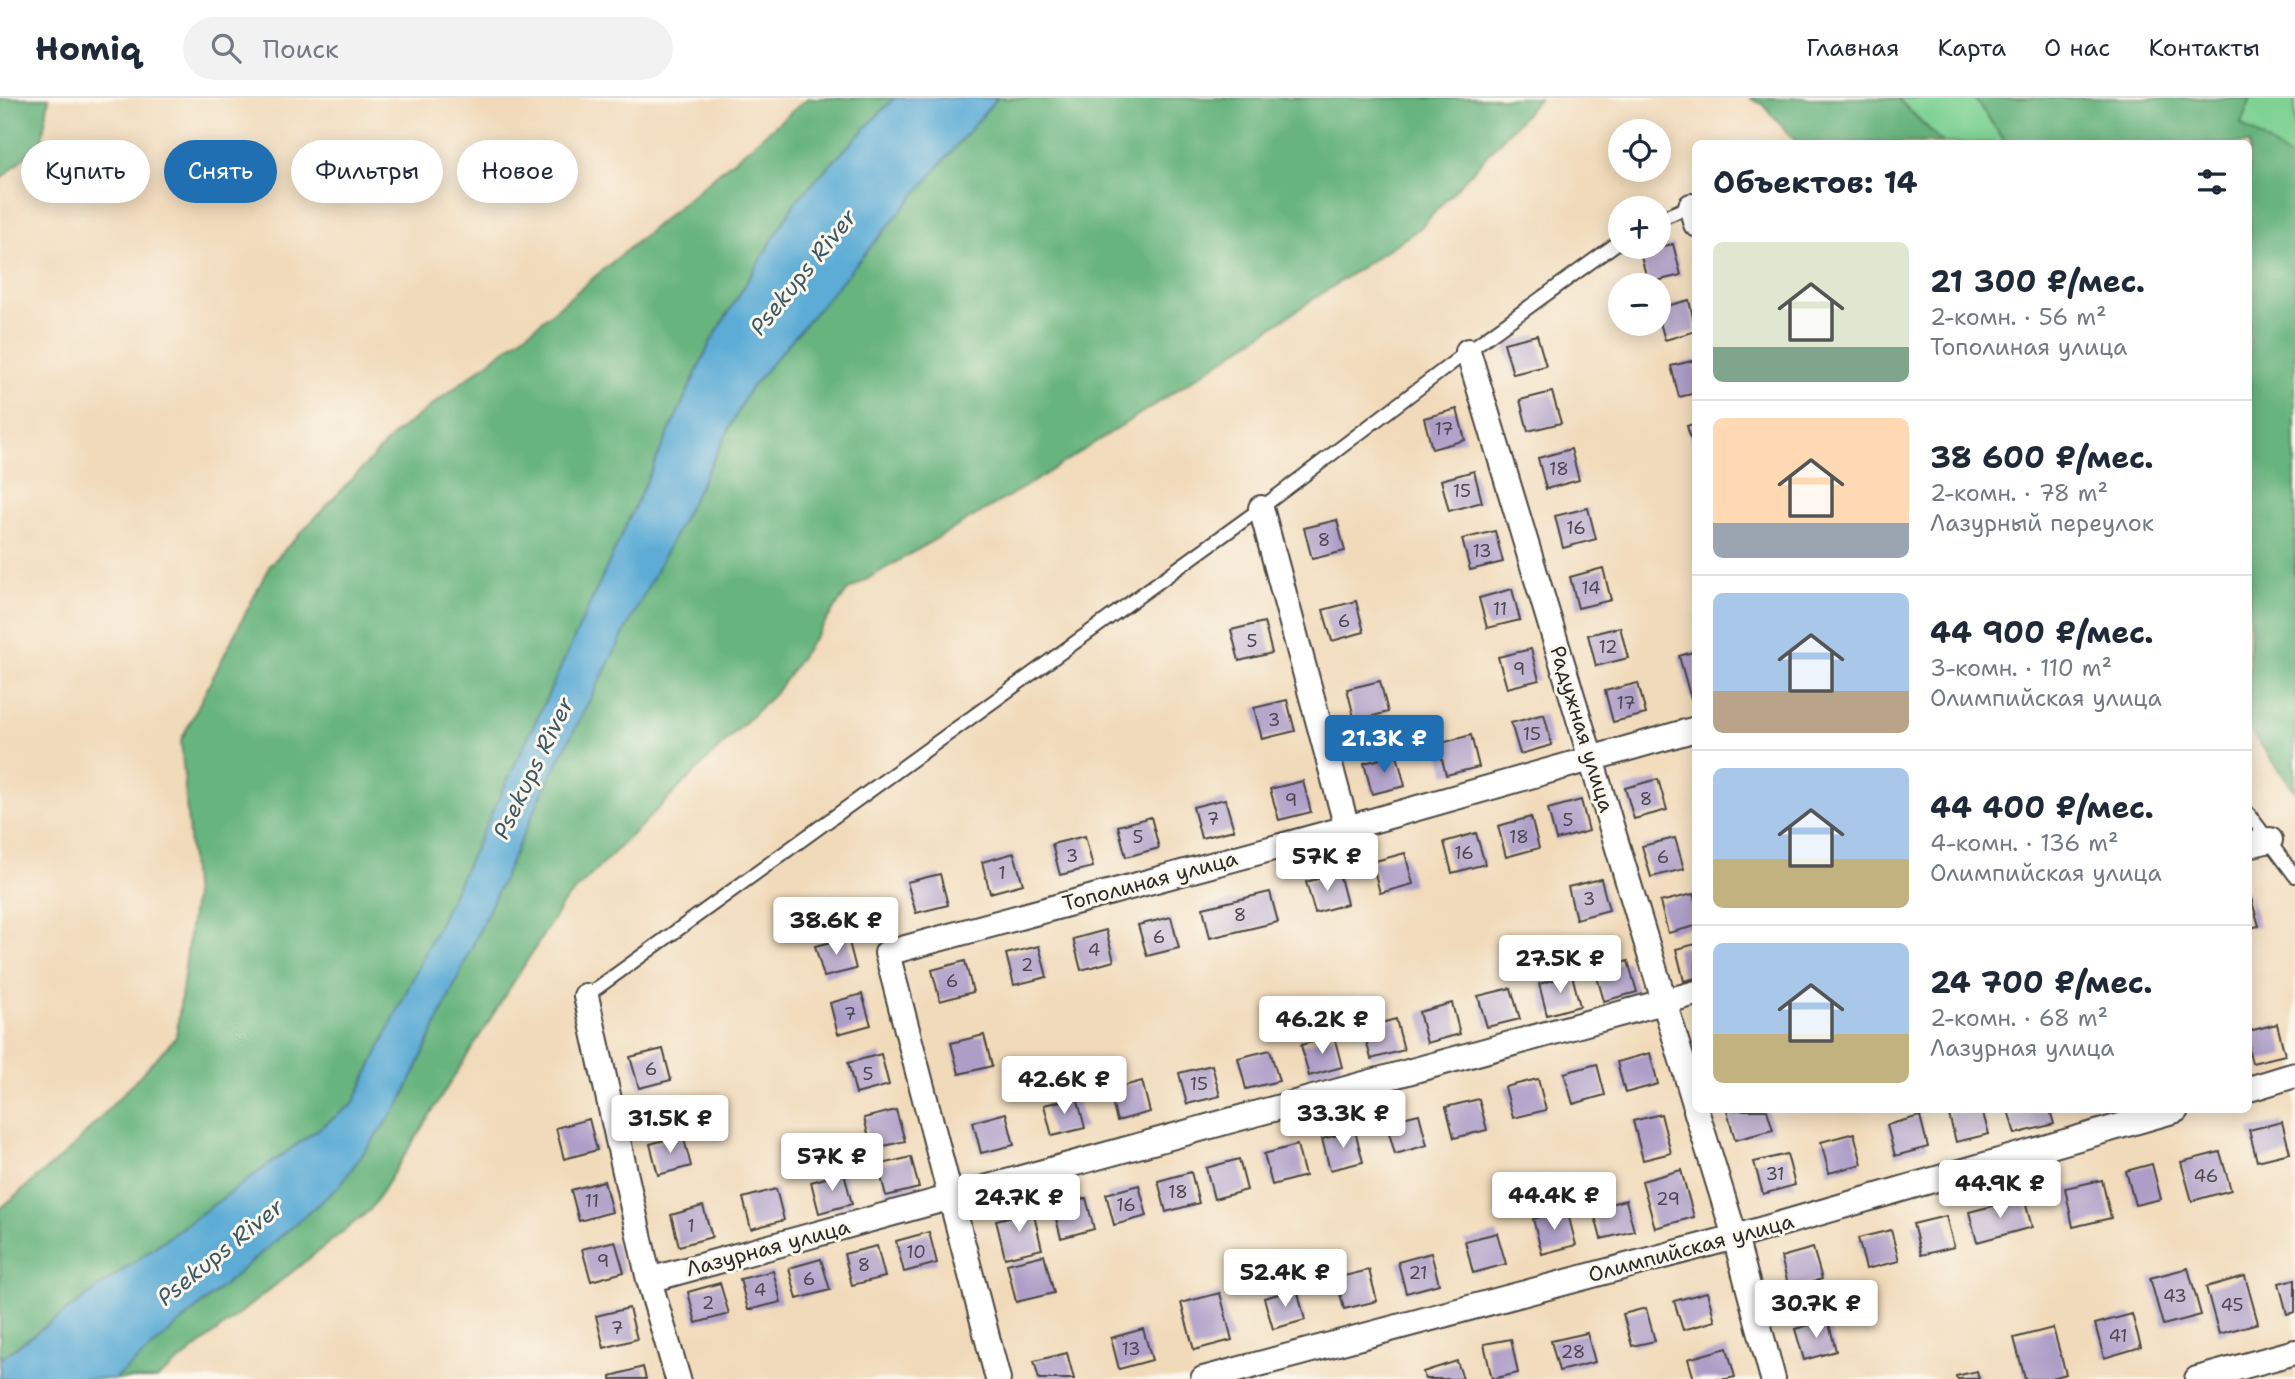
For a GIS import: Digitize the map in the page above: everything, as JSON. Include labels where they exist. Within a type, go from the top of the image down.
[{"type":"street","name":"Радужная улица","points":[[1468,351],[1692,1095]]},
{"type":"street","points":[[1261,508],[1347,828]]},
{"type":"street","name":"Тополиная улица","points":[[950,1198],[887,953],[1347,828],[1692,730]]},
{"type":"street","name":"Лазурная улица","points":[[649,1280],[1692,994]]},
{"type":"street","points":[[586,996],[649,1280],[678,1379]]},
{"type":"street","points":[[2252,1087],[2295,1075]]},
{"type":"street","name":"Радужная улица","points":[[1698,1113],[1735,1237],[1773,1379]]},
{"type":"street","name":"Олимпийская улица","points":[[1203,1379],[1735,1237],[2166,1113]]},
{"type":"street","points":[[950,1198],[998,1379]]},
{"type":"street","points":[[2197,1379],[2295,1352]]},
{"type":"lane","points":[[1671,217],[1692,212]]},
{"type":"lane","points":[[586,996],[1261,508],[1468,351],[1608,250]]},
{"type":"lane","points":[[2252,822],[2259,842],[2295,876]]},
{"type":"green space","points":[[0,98],[49,98],[42,140],[21,140],[21,160],[0,180]]},
{"type":"green space","points":[[808,98],[894,98],[796,201],[710,343],[549,693],[353,1104],[0,1359],[0,1209],[73,1147],[176,1037],[194,898],[181,740],[270,565],[397,432],[536,326]]},
{"type":"green space","points":[[997,98],[1540,98],[1420,228],[1188,383],[1038,479],[847,591],[777,691],[564,902],[370,1210],[157,1379],[115,1379],[339,1186],[401,1102],[546,785],[749,390]]},
{"type":"green space","points":[[1749,98],[1897,98],[1940,140],[1794,140],[1762,104]]},
{"type":"green space","points":[[1897,98],[1974,98],[2004,140],[1940,140]]},
{"type":"green space","points":[[1974,98],[2251,98],[2241,124],[2295,161],[2295,791],[2252,733],[2252,140],[2004,140]]},
{"type":"green space","points":[[2251,98],[2295,98],[2295,161],[2240,124]]},
{"type":"water","name":"Psekups River","points":[[894,98],[997,98],[749,390],[546,785],[401,1102],[339,1186],[115,1379],[0,1379],[0,1359],[353,1104],[549,693],[710,343],[796,201]]},
{"type":"building","points":[[1671,244],[1681,275],[1671,277],[1671,273],[1645,273],[1642,259],[1671,259]]},
{"type":"building","points":[[1689,300],[1692,332],[1665,340],[1664,336],[1671,336],[1671,305]]},
{"type":"building","points":[[1537,335],[1546,366],[1513,374],[1504,343]]},
{"type":"building","points":[[1692,361],[1692,394],[1679,397],[1671,366]]},
{"type":"building","points":[[1552,392],[1561,423],[1528,431],[1520,400]]},
{"type":"building","points":[[1457,409],[1465,440],[1432,449],[1424,418]]},
{"type":"building","points":[[1692,424],[1692,443],[1687,426]]},
{"type":"building","points":[[1571,449],[1579,480],[1546,489],[1538,458]]},
{"type":"building","points":[[1474,471],[1482,502],[1449,511],[1441,480]]},
{"type":"building","points":[[1588,508],[1596,539],[1563,548],[1555,516]]},
{"type":"building","points":[[1337,520],[1345,551],[1312,559],[1304,528]]},
{"type":"building","points":[[1495,531],[1503,562],[1470,570],[1462,539]]},
{"type":"building","points":[[1603,568],[1611,600],[1578,608],[1570,577]]},
{"type":"building","points":[[1512,589],[1520,620],[1487,628],[1479,598]]},
{"type":"building","points":[[1356,601],[1364,632],[1332,641],[1323,610]]},
{"type":"building","points":[[1264,622],[1272,653],[1239,661],[1231,630]]},
{"type":"building","points":[[1620,627],[1628,658],[1596,666],[1588,635]]},
{"type":"building","points":[[1531,649],[1539,680],[1507,688],[1498,657]]},
{"type":"building","points":[[1692,652],[1691,699],[1679,656]]},
{"type":"building","points":[[1380,681],[1388,712],[1355,721],[1347,689]]},
{"type":"building","points":[[1638,683],[1646,714],[1613,722],[1605,691]]},
{"type":"building","points":[[1287,700],[1295,731],[1262,739],[1254,708]]},
{"type":"building","points":[[1544,714],[1552,745],[1520,754],[1511,723]]},
{"type":"building","points":[[1471,735],[1479,767],[1446,775],[1438,744]]},
{"type":"building","points":[[1397,755],[1405,786],[1372,794],[1364,763]]},
{"type":"building","points":[[1658,779],[1667,810],[1634,819],[1625,788]]},
{"type":"building","points":[[1303,781],[1311,812],[1279,820],[1270,789]]},
{"type":"building","points":[[1225,799],[1234,830],[1201,838],[1193,807]]},
{"type":"building","points":[[1581,800],[1589,831],[1556,840],[1548,809]]},
{"type":"building","points":[[1151,817],[1159,848],[1126,857],[1118,826]]},
{"type":"building","points":[[1531,817],[1539,848],[1506,857],[1498,826]]},
{"type":"building","points":[[1476,833],[1485,864],[1452,873],[1444,842]]},
{"type":"building","points":[[1085,836],[1093,867],[1060,875],[1052,844]]},
{"type":"building","points":[[1675,838],[1684,869],[1651,877],[1642,846]]},
{"type":"building","points":[[1014,853],[1023,884],[990,893],[982,862]]},
{"type":"building","points":[[1405,853],[1413,884],[1380,893],[1372,862]]},
{"type":"building","points":[[1339,873],[1347,904],[1315,913],[1306,882]]},
{"type":"building","points":[[940,874],[948,905],[916,913],[907,882]]},
{"type":"building","points":[[1601,879],[1609,910],[1576,919],[1568,887]]},
{"type":"building","points":[[1270,892],[1278,922],[1210,938],[1203,908]]},
{"type":"building","points":[[1692,894],[1692,927],[1668,933],[1660,902]]},
{"type":"building","points":[[2252,902],[2259,926],[2252,927]]},
{"type":"building","points":[[1171,917],[1179,948],[1147,956],[1138,925]]},
{"type":"building","points":[[1106,930],[1114,961],[1081,970],[1073,939]]},
{"type":"building","points":[[848,938],[856,969],[824,977],[815,946]]},
{"type":"building","points":[[1692,945],[1692,979],[1684,981],[1676,949]]},
{"type":"building","points":[[1039,946],[1047,977],[1014,985],[1006,954]]},
{"type":"building","points":[[965,961],[973,992],[940,1001],[932,970]]},
{"type":"building","points":[[1628,961],[1637,992],[1604,1001],[1595,970]]},
{"type":"building","points":[[1572,975],[1580,1006],[1547,1015],[1539,984]]},
{"type":"building","points":[[1511,988],[1520,1019],[1487,1027],[1478,996]]},
{"type":"building","points":[[862,994],[871,1025],[838,1034],[830,1003]]},
{"type":"building","points":[[1452,1003],[1460,1034],[1427,1043],[1419,1012]]},
{"type":"building","points":[[1396,1019],[1404,1050],[1371,1059],[1363,1028]]},
{"type":"building","points":[[2277,1024],[2285,1055],[2252,1063],[2252,1030]]},
{"type":"building","points":[[984,1035],[992,1066],[959,1074],[951,1043]]},
{"type":"building","points":[[1334,1036],[1342,1067],[1309,1076],[1301,1045]]},
{"type":"building","points":[[663,1049],[671,1080],[639,1088],[630,1057]]},
{"type":"building","points":[[1270,1050],[1279,1081],[1246,1089],[1238,1058]]},
{"type":"building","points":[[1650,1053],[1658,1084],[1625,1093],[1617,1062]]},
{"type":"building","points":[[881,1054],[889,1085],[856,1094],[848,1063]]},
{"type":"building","points":[[1597,1064],[1605,1095],[1573,1104],[1564,1073]]},
{"type":"building","points":[[1212,1065],[1220,1096],[1187,1104],[1179,1073]]},
{"type":"building","points":[[1538,1079],[1546,1110],[1513,1118],[1505,1087]]},
{"type":"building","points":[[1142,1081],[1150,1112],[1117,1121],[1109,1090]]},
{"type":"building","points":[[1077,1097],[1085,1128],[1052,1136],[1044,1105]]},
{"type":"building","points":[[1479,1099],[1487,1130],[1454,1138],[1446,1107]]},
{"type":"building","points":[[896,1110],[905,1141],[872,1149],[864,1118]]},
{"type":"building","points":[[1006,1113],[1014,1145],[981,1153],[973,1122]]},
{"type":"building","points":[[1728,1113],[1768,1113],[1773,1130],[1735,1140]]},
{"type":"building","points":[[1949,1113],[1983,1113],[1989,1134],[1956,1142]]},
{"type":"building","points":[[2009,1113],[2051,1113],[2054,1124],[2015,1134]]},
{"type":"building","points":[[1419,1114],[1427,1145],[1395,1154],[1386,1122]]},
{"type":"building","points":[[1661,1114],[1671,1153],[1643,1160],[1633,1121]]},
{"type":"building","points":[[1920,1116],[1928,1147],[1895,1156],[1887,1125]]},
{"type":"building","points":[[589,1119],[597,1150],[564,1159],[556,1128]]},
{"type":"building","points":[[2282,1122],[2290,1153],[2257,1161],[2249,1130]]},
{"type":"building","points":[[1355,1131],[1363,1162],[1330,1170],[1322,1139]]},
{"type":"building","points":[[1854,1133],[1862,1164],[1829,1173],[1821,1142]]},
{"type":"building","points":[[683,1135],[691,1166],[658,1175],[650,1144]]},
{"type":"building","points":[[1297,1145],[1305,1176],[1272,1185],[1264,1154]]},
{"type":"building","points":[[2220,1152],[2231,1190],[2192,1201],[2181,1162]]},
{"type":"building","points":[[1787,1154],[1795,1185],[1763,1194],[1754,1162]]},
{"type":"building","points":[[911,1157],[919,1188],[886,1196],[878,1165]]},
{"type":"building","points":[[1239,1159],[1247,1190],[1214,1199],[1206,1168]]},
{"type":"building","points":[[2152,1164],[2161,1199],[2135,1205],[2126,1171]]},
{"type":"building","points":[[1681,1170],[1694,1217],[1655,1228],[1642,1181]]},
{"type":"building","points":[[1191,1172],[1199,1203],[1166,1212],[1158,1181]]},
{"type":"building","points":[[844,1173],[852,1204],[819,1213],[811,1182]]},
{"type":"building","points":[[2102,1180],[2111,1218],[2073,1227],[2065,1188]]},
{"type":"building","points":[[604,1181],[612,1212],[579,1221],[571,1190]]},
{"type":"building","points":[[1139,1185],[1147,1216],[1114,1225],[1106,1194]]},
{"type":"building","points":[[776,1189],[784,1220],[751,1229],[743,1198]]},
{"type":"building","points":[[1086,1198],[1094,1229],[1061,1238],[1053,1207]]},
{"type":"building","points":[[2024,1198],[2032,1227],[1977,1242],[1969,1212]]},
{"type":"building","points":[[1626,1200],[1634,1231],[1601,1239],[1593,1208]]},
{"type":"building","points":[[703,1206],[712,1237],[679,1246],[671,1215]]},
{"type":"building","points":[[1567,1210],[1576,1245],[1542,1254],[1533,1219]]},
{"type":"building","points":[[1033,1211],[1042,1249],[1005,1258],[996,1220]]},
{"type":"building","points":[[1946,1216],[1954,1247],[1921,1255],[1913,1224]]},
{"type":"building","points":[[1891,1230],[1899,1261],[1866,1269],[1858,1238]]},
{"type":"building","points":[[929,1232],[937,1263],[904,1272],[896,1241]]},
{"type":"building","points":[[1497,1233],[1506,1264],[1473,1273],[1465,1241]]},
{"type":"building","points":[[615,1241],[624,1272],[591,1281],[582,1249]]},
{"type":"building","points":[[877,1246],[885,1277],[852,1285],[844,1254]]},
{"type":"building","points":[[1813,1248],[1822,1279],[1789,1288],[1781,1257]]},
{"type":"building","points":[[1431,1253],[1439,1284],[1406,1293],[1398,1262]]},
{"type":"building","points":[[1044,1255],[1054,1293],[1016,1302],[1007,1264]]},
{"type":"building","points":[[821,1259],[830,1290],[797,1299],[789,1268]]},
{"type":"building","points":[[2188,1268],[2201,1315],[2163,1325],[2150,1278]]},
{"type":"building","points":[[1369,1270],[1377,1301],[1344,1309],[1336,1278]]},
{"type":"building","points":[[773,1271],[781,1302],[748,1310],[740,1279]]},
{"type":"building","points":[[2245,1276],[2258,1323],[2219,1334],[2206,1287]]},
{"type":"building","points":[[2295,1279],[2295,1312],[2287,1314],[2279,1283]]},
{"type":"building","points":[[720,1283],[729,1314],[696,1323],[688,1292]]},
{"type":"building","points":[[1297,1289],[1305,1320],[1273,1329],[1264,1298]]},
{"type":"building","points":[[1707,1292],[1715,1321],[1683,1330],[1674,1301]]},
{"type":"building","points":[[1220,1293],[1232,1340],[1194,1350],[1181,1303]]},
{"type":"building","points":[[629,1308],[637,1339],[604,1348],[596,1316]]},
{"type":"building","points":[[1646,1308],[1655,1341],[1632,1346],[1623,1314]]},
{"type":"building","points":[[2132,1314],[2141,1347],[2104,1358],[2095,1324]]},
{"type":"building","points":[[1828,1320],[1836,1351],[1804,1360],[1795,1329]]},
{"type":"building","points":[[2053,1328],[2066,1374],[2049,1379],[2025,1379],[2014,1338]]},
{"type":"building","points":[[1143,1329],[1152,1360],[1119,1369],[1111,1338]]},
{"type":"building","points":[[1587,1333],[1595,1362],[1559,1371],[1551,1341]]},
{"type":"building","points":[[1511,1339],[1518,1373],[1492,1379],[1484,1344]]},
{"type":"building","points":[[1727,1348],[1735,1377],[1694,1379],[1688,1359]]},
{"type":"building","points":[[1067,1353],[1074,1379],[1039,1379],[1034,1361]]},
{"type":"building","points":[[1457,1361],[1463,1379],[1425,1379],[1423,1372]]},
{"type":"building","points":[[643,1367],[646,1379],[611,1379],[611,1376]]},
{"type":"building","points":[[1977,1371],[1979,1379],[1957,1379],[1956,1376]]}]
